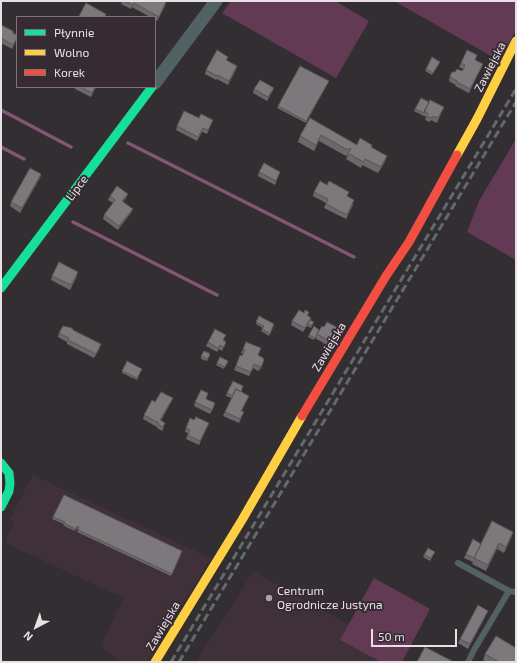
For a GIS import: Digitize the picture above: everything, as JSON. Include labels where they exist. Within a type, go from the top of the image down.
[{"type":"street","points":[[156,82],[216,1]]},
{"type":"street","name":"Zawiejska","points":[[155,662],[242,520],[305,410],[382,283],[409,242],[477,119],[516,41]]},
{"type":"street","name":"Lipce","points":[[1,288],[151,88]]},
{"type":"street","points":[[1,463],[9,473],[10,483],[9,491],[1,507]]},
{"type":"lane","points":[[458,563],[509,591],[516,592]]},
{"type":"lane","points":[[468,662],[509,591]]},
{"type":"shaded area","points":[[231,1],[335,1],[369,21],[336,78],[222,13]]},
{"type":"shaded area","points":[[394,1],[516,1],[516,30],[500,61]]},
{"type":"shaded area","points":[[516,139],[516,260],[467,232],[479,201]]},
{"type":"shaded area","points":[[33,475],[211,558],[148,662],[121,662],[102,648],[102,643],[123,598],[5,543],[14,522],[9,520]]},
{"type":"shaded area","name":"Centrum Ogrodnicze Justyna","points":[[253,571],[349,625],[340,640],[381,662],[196,662]]},
{"type":"shaded area","points":[[374,578],[430,609],[402,662],[381,662],[340,640]]},
{"type":"building","points":[[125,1],[166,2],[159,17],[134,3],[133,5]]},
{"type":"building","points":[[86,3],[106,14],[105,16],[79,16]]},
{"type":"building","points":[[1,25],[13,31],[13,33],[16,34],[16,40],[13,45],[1,38]]},
{"type":"building","points":[[217,50],[228,57],[226,60],[237,66],[229,81],[206,70]]},
{"type":"building","points":[[467,50],[477,55],[475,60],[483,64],[470,89],[457,82],[450,76],[452,72],[455,72],[457,69],[463,70],[465,65],[461,63]]},
{"type":"building","points":[[432,57],[440,62],[433,73],[426,69]]},
{"type":"building","points":[[300,66],[329,81],[306,121],[278,106]]},
{"type":"building","points":[[260,80],[274,88],[268,97],[254,89]]},
{"type":"building","points":[[83,88],[94,88],[92,93]]},
{"type":"building","points":[[421,98],[429,102],[424,113],[415,109]]},
{"type":"building","points":[[430,100],[444,107],[438,118],[426,116],[428,113],[424,111]]},
{"type":"building","points":[[184,111],[199,118],[201,114],[213,120],[208,130],[203,128],[198,137],[177,126]]},
{"type":"building","points":[[310,118],[357,145],[360,138],[372,145],[371,147],[387,156],[381,167],[365,159],[363,162],[348,153],[351,149],[350,148],[348,150],[321,135],[316,145],[300,136]]},
{"type":"building","points":[[264,163],[280,172],[276,181],[259,172]]},
{"type":"building","points":[[30,168],[41,174],[22,208],[11,202]]},
{"type":"building","points":[[320,181],[327,185],[329,181],[349,192],[347,196],[354,200],[347,215],[326,204],[328,199],[314,192]]},
{"type":"building","points":[[117,186],[128,194],[122,201],[133,209],[119,226],[104,215],[115,200],[110,196]]},
{"type":"building","points":[[59,262],[78,272],[71,285],[52,276]]},
{"type":"building","points":[[299,310],[304,313],[305,310],[309,312],[307,315],[311,318],[305,328],[292,321]]},
{"type":"building","points":[[259,316],[274,324],[270,334],[262,329],[264,326],[256,322]]},
{"type":"building","points":[[310,320],[314,322],[311,326],[308,324]]},
{"type":"building","points":[[327,322],[340,329],[331,342],[317,334],[322,326],[324,327]]},
{"type":"building","points":[[63,326],[72,328],[73,330],[101,344],[96,354],[68,340],[69,338],[59,333]]},
{"type":"building","points":[[314,326],[319,330],[315,338],[309,335]]},
{"type":"building","points":[[215,329],[226,335],[223,340],[226,342],[224,347],[220,345],[218,348],[208,342]]},
{"type":"building","points":[[246,342],[261,348],[258,355],[264,360],[260,367],[254,364],[251,372],[236,366],[240,355],[242,356],[245,350],[243,349]]},
{"type":"building","points":[[204,351],[210,355],[207,359],[201,356]]},
{"type":"building","points":[[220,357],[228,361],[225,367],[217,363]]},
{"type":"building","points":[[127,361],[142,369],[137,378],[122,371]]},
{"type":"building","points":[[233,381],[243,386],[241,392],[236,389],[232,396],[227,393]]},
{"type":"building","points":[[236,389],[249,396],[241,411],[244,412],[240,419],[225,412]]},
{"type":"building","points":[[201,390],[208,393],[206,399],[215,403],[212,410],[195,402]]},
{"type":"building","points":[[161,392],[173,398],[160,420],[165,423],[163,427],[158,424],[159,423],[144,415],[152,400],[155,402]]},
{"type":"building","points":[[196,417],[209,423],[200,441],[188,435],[190,430],[186,428],[190,418],[194,420]]},
{"type":"building","points":[[64,495],[182,551],[172,574],[78,530],[79,527],[77,526],[76,529],[53,517]]},
{"type":"building","points":[[492,521],[513,532],[506,547],[499,543],[488,565],[474,558]]},
{"type":"building","points":[[473,539],[481,544],[474,558],[466,554]]},
{"type":"building","points":[[428,548],[435,552],[431,558],[424,555]]},
{"type":"building","points":[[478,605],[488,611],[470,644],[460,639]]},
{"type":"building","points":[[496,636],[516,648],[516,662],[499,662],[485,654]]},
{"type":"building","points":[[425,647],[454,662],[417,662]]},
{"type":"waterway","points":[[1,110],[71,147]]},
{"type":"waterway","points":[[128,143],[354,257]]},
{"type":"waterway","points":[[1,147],[24,159]]},
{"type":"waterway","points":[[73,222],[217,295]]},
{"type":"railway","points":[[171,662],[516,89]]},
{"type":"railway","points":[[179,662],[516,102]]},
{"type":"traffic: fast","points":[[1,288],[151,88]]},
{"type":"traffic: fast","points":[[1,463],[9,473],[10,483],[9,491],[1,507]]},
{"type":"traffic: slow","points":[[457,155],[477,119],[516,41]]},
{"type":"traffic: slow","points":[[155,662],[242,520],[302,416]]},
{"type":"traffic: jam","points":[[302,416],[386,276],[409,242],[457,155]]},
{"type":"place","name":"Centrum Ogrodnicze Justyna","points":[[269,598]]}]
